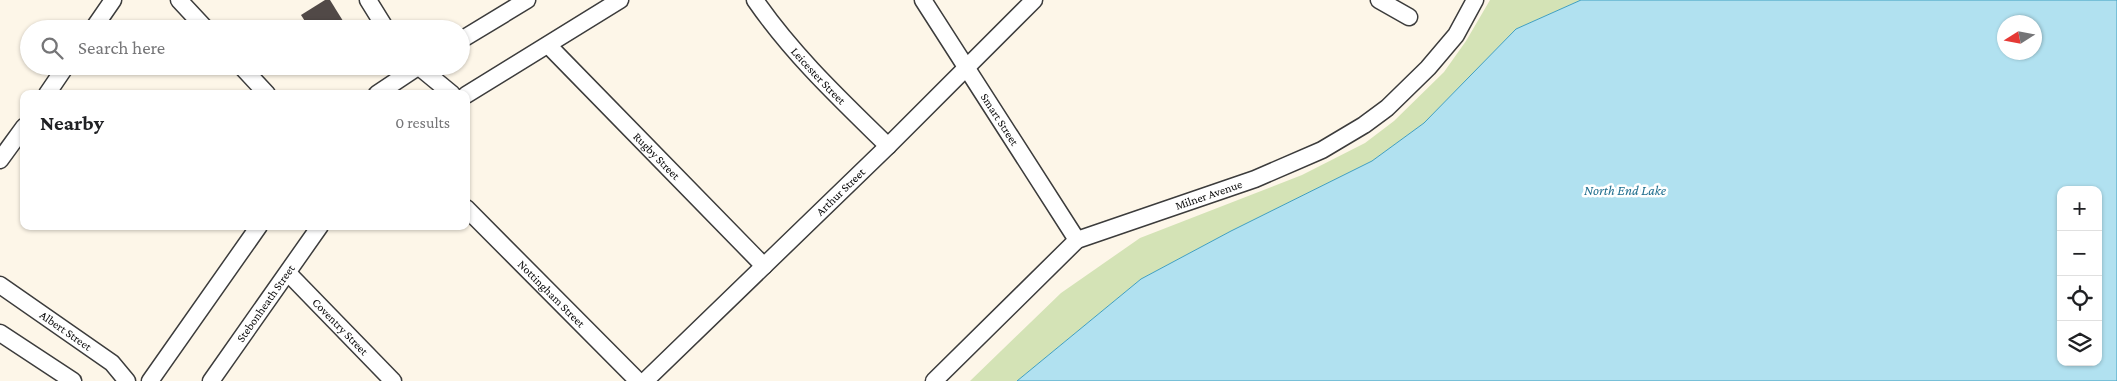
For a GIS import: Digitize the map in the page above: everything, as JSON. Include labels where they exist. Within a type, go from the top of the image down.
[{"type":"street","points":[[99,20],[113,0]]},
{"type":"street","points":[[179,0],[198,20]]},
{"type":"street","points":[[368,0],[380,20]]},
{"type":"street","points":[[470,35],[527,0]]},
{"type":"street","points":[[470,93],[549,46],[620,0]]},
{"type":"street","name":"Leicester Street","points":[[755,0],[785,42],[818,78],[888,146]]},
{"type":"street","name":"Smart Street","points":[[922,0],[1077,240]]},
{"type":"street","name":"Arthur Street","points":[[645,381],[888,146],[964,67],[1034,0]]},
{"type":"street","points":[[1379,0],[1409,17]]},
{"type":"street","name":"Milner Avenue","points":[[934,381],[1077,240],[1255,179],[1322,150],[1388,108],[1411,86],[1456,35],[1475,0]]},
{"type":"street","name":"Rugby Street","points":[[549,46],[764,266]]},
{"type":"street","points":[[50,90],[60,75]]},
{"type":"street","points":[[249,75],[263,90]]},
{"type":"street","points":[[383,90],[405,75]]},
{"type":"street","points":[[429,75],[447,90]]},
{"type":"street","points":[[0,160],[20,132]]},
{"type":"street","name":"Nottingham Street","points":[[470,212],[638,381]]},
{"type":"street","points":[[150,381],[256,230]]},
{"type":"street","name":"Stebonheath Street","points":[[211,381],[288,273],[314,230]]},
{"type":"street","name":"Coventry Street","points":[[288,273],[393,381]]},
{"type":"street","name":"Albert Street","points":[[0,285],[112,363],[127,381]]},
{"type":"street","points":[[0,333],[73,381]]},
{"type":"green space","points":[[1490,0],[1581,0],[1516,29],[1424,123],[1372,161],[1231,231],[1141,279],[1017,381],[970,381],[1061,293],[1140,238],[1302,175],[1365,143],[1394,121],[1444,72],[1466,41]]},
{"type":"water","name":"North End Lake","points":[[1581,0],[2117,0],[2117,381],[1017,381],[1141,279],[1231,231],[1372,161],[1424,123],[1516,29]]},
{"type":"building","points":[[325,0],[330,0],[342,20],[304,20],[301,15]]}]
